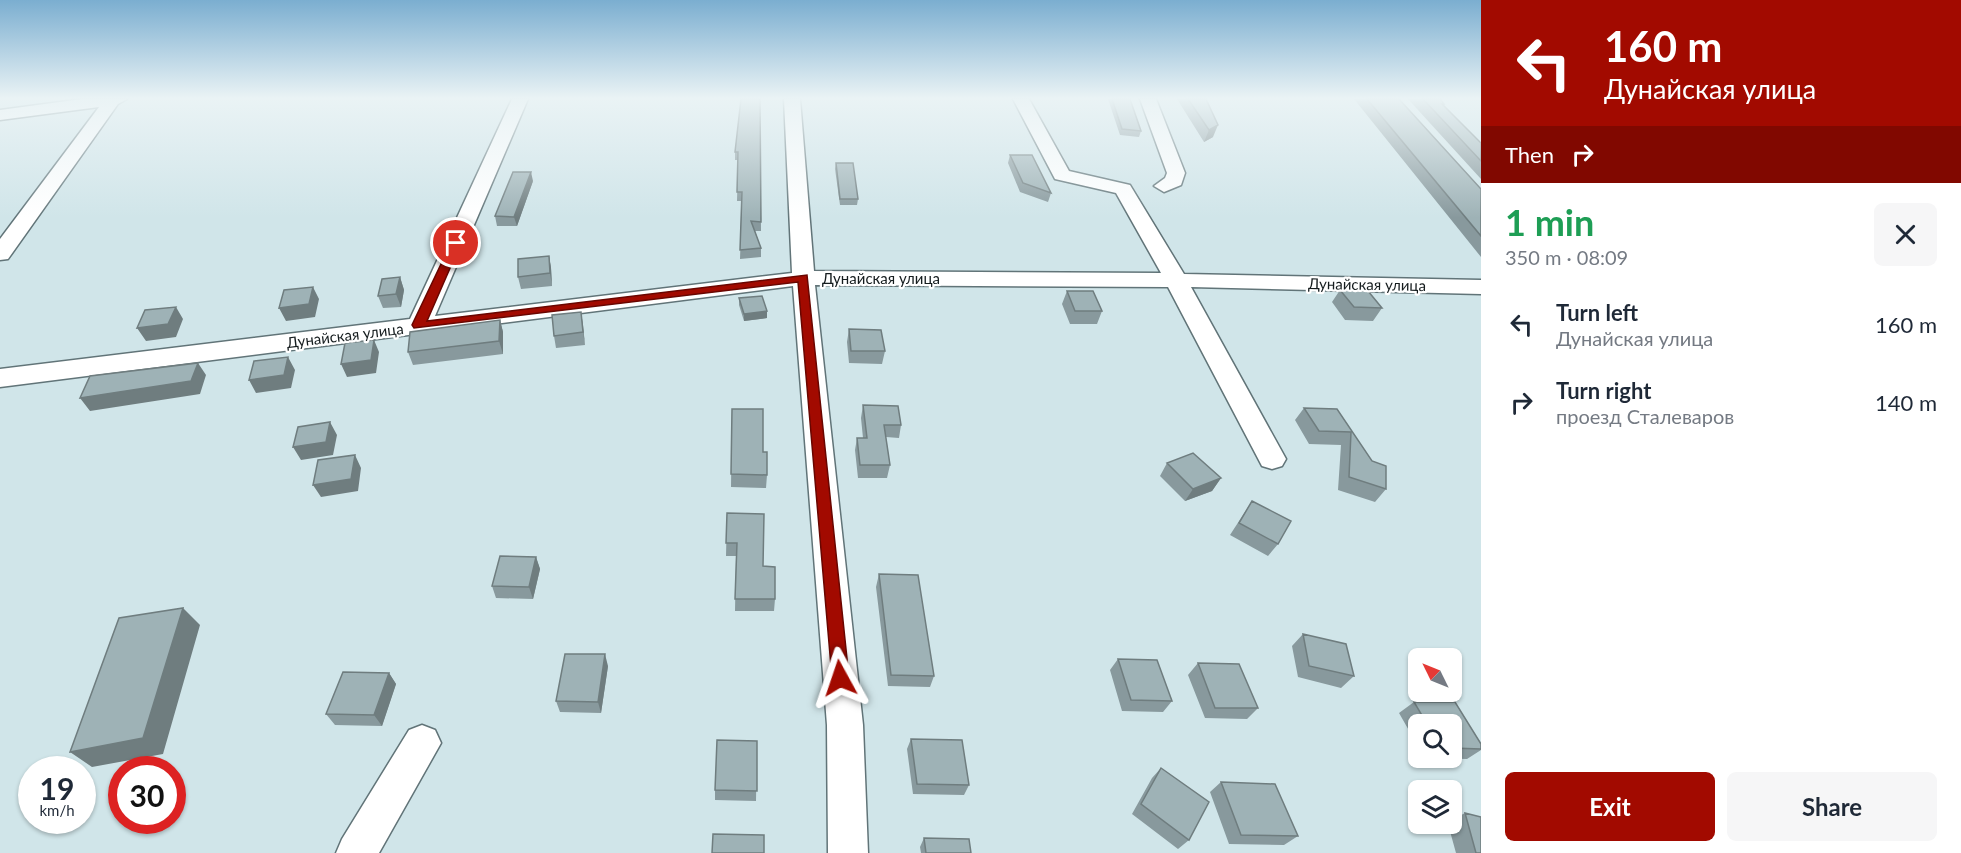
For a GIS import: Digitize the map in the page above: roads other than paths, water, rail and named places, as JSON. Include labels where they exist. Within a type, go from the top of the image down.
[{"type":"street","points":[[0,254],[85,139]]},
{"type":"street","points":[[418,325],[502,139]]},
{"type":"street","points":[[794,139],[803,278],[845,725],[848,853]]},
{"type":"street","points":[[1042,139],[1062,175],[1123,189],[1153,237],[1174,280],[1272,459]]},
{"type":"street","points":[[1163,139],[1176,173],[1174,181],[1164,186]]},
{"type":"street","name":"Дунайская улица","points":[[0,378],[803,278],[1174,280],[1481,286]]},
{"type":"street","points":[[356,853],[422,743]]}]
